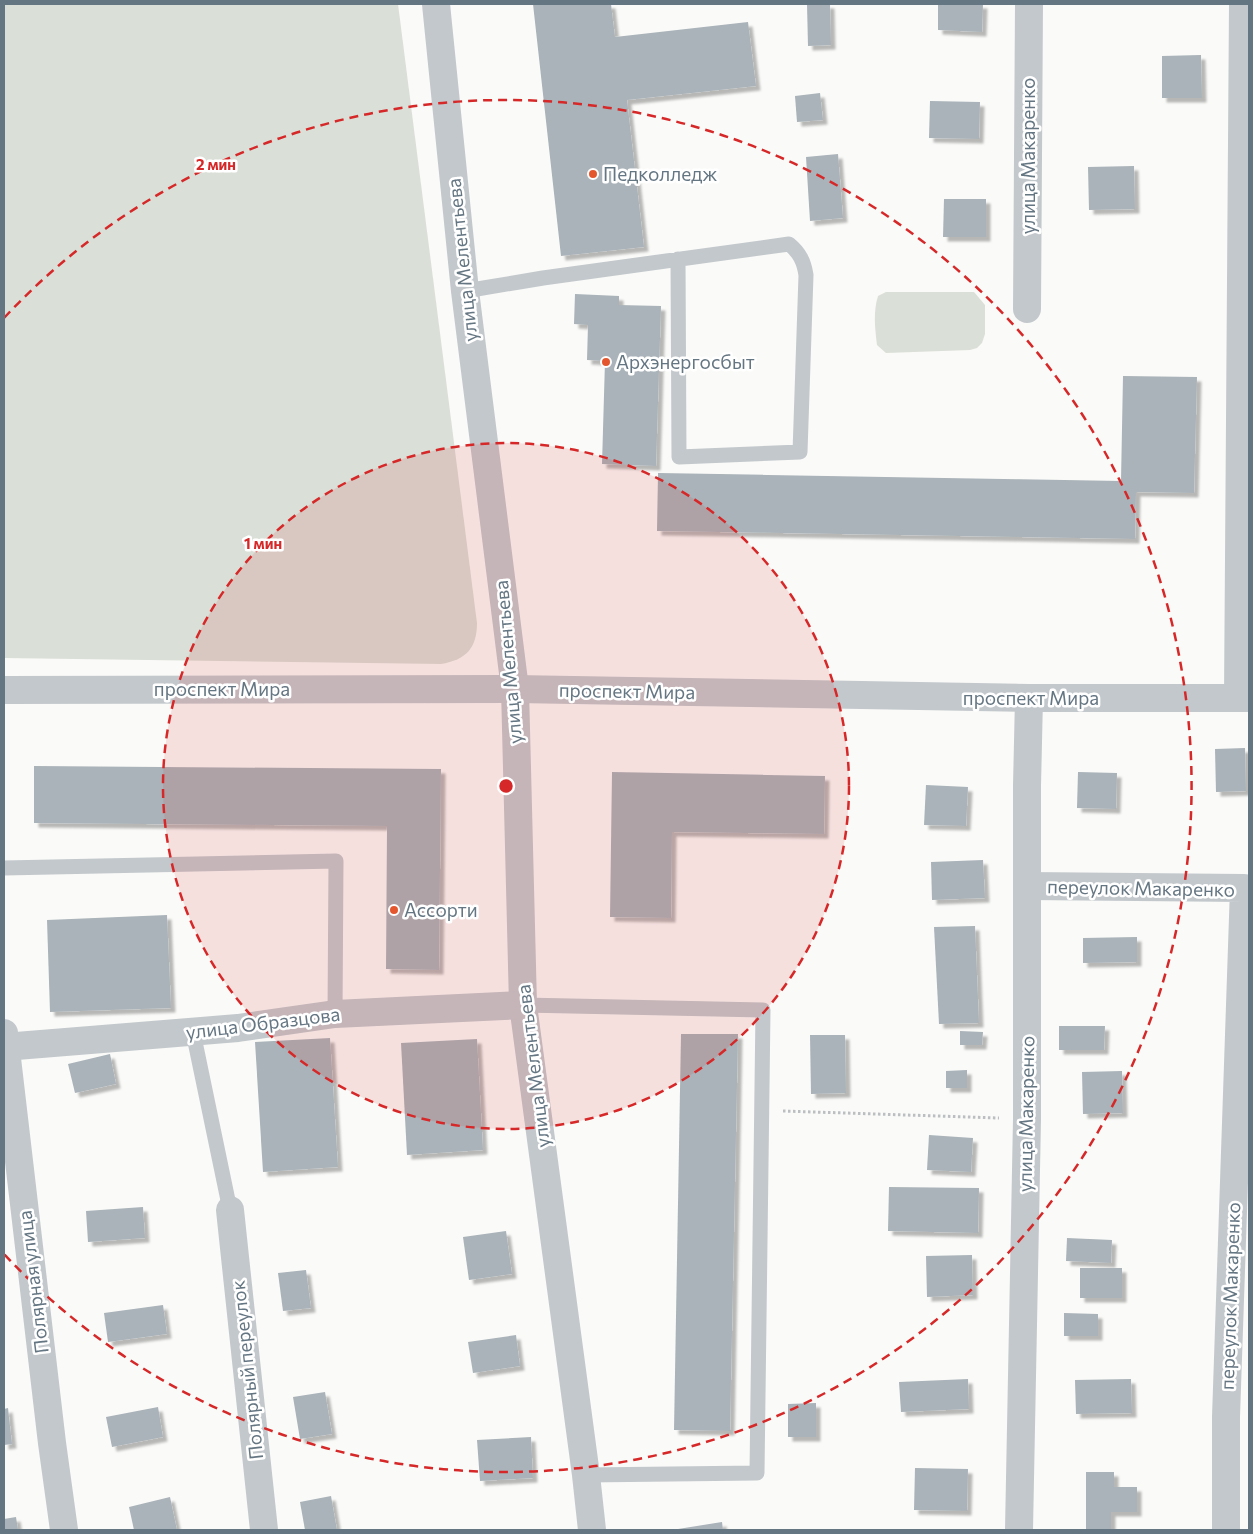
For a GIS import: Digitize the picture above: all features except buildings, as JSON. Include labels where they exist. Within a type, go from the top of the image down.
[{"type":"street","name":"улица Мелентьева","points":[[436,4],[465,291],[515,689],[523,1005],[592,1530]]},
{"type":"street","name":"улица Макаренко","points":[[1027,309],[1029,4]]},
{"type":"street","points":[[1243,4],[1243,698]]},
{"type":"street","name":"проспект Мира","points":[[4,690],[515,689],[1029,698],[1243,698]]},
{"type":"street","name":"улица Макаренко","points":[[1019,1530],[1027,1119],[1027,786],[1029,698]]},
{"type":"street","name":"переулок Макаренко","points":[[1028,886],[1244,888],[1226,1417],[1226,1530]]},
{"type":"street","name":"улица Образцова","points":[[4,1042],[193,1032],[238,1028],[335,1014],[523,1005]]},
{"type":"street","name":"Полярная улица","points":[[4,1042],[64,1530]]},
{"type":"street","name":"Полярный переулок","points":[[230,1210],[264,1530]]},
{"type":"lane","points":[[465,291],[544,278],[789,244],[796,249],[804,262],[806,275],[800,452],[679,457],[678,260]]},
{"type":"lane","points":[[4,868],[336,861],[335,1014]]},
{"type":"lane","points":[[523,1005],[763,1010],[757,1473],[586,1475]]},
{"type":"lane","points":[[193,1032],[230,1210]]},
{"type":"path","points":[[761,1110],[1027,1119]]},
{"type":"shaded area","points":[[4,4],[398,4],[477,623],[475,639],[472,646],[463,656],[441,664],[4,658]]},
{"type":"shaded area","points":[[886,292],[974,292],[985,305],[985,334],[982,343],[977,348],[970,350],[886,353],[877,345],[875,308],[878,296]]},
{"type":"place","name":"Педколледж","points":[[593,174]]},
{"type":"place","name":"Архэнергосбыт","points":[[606,362]]},
{"type":"place","name":"Ассорти","points":[[394,910]]}]
